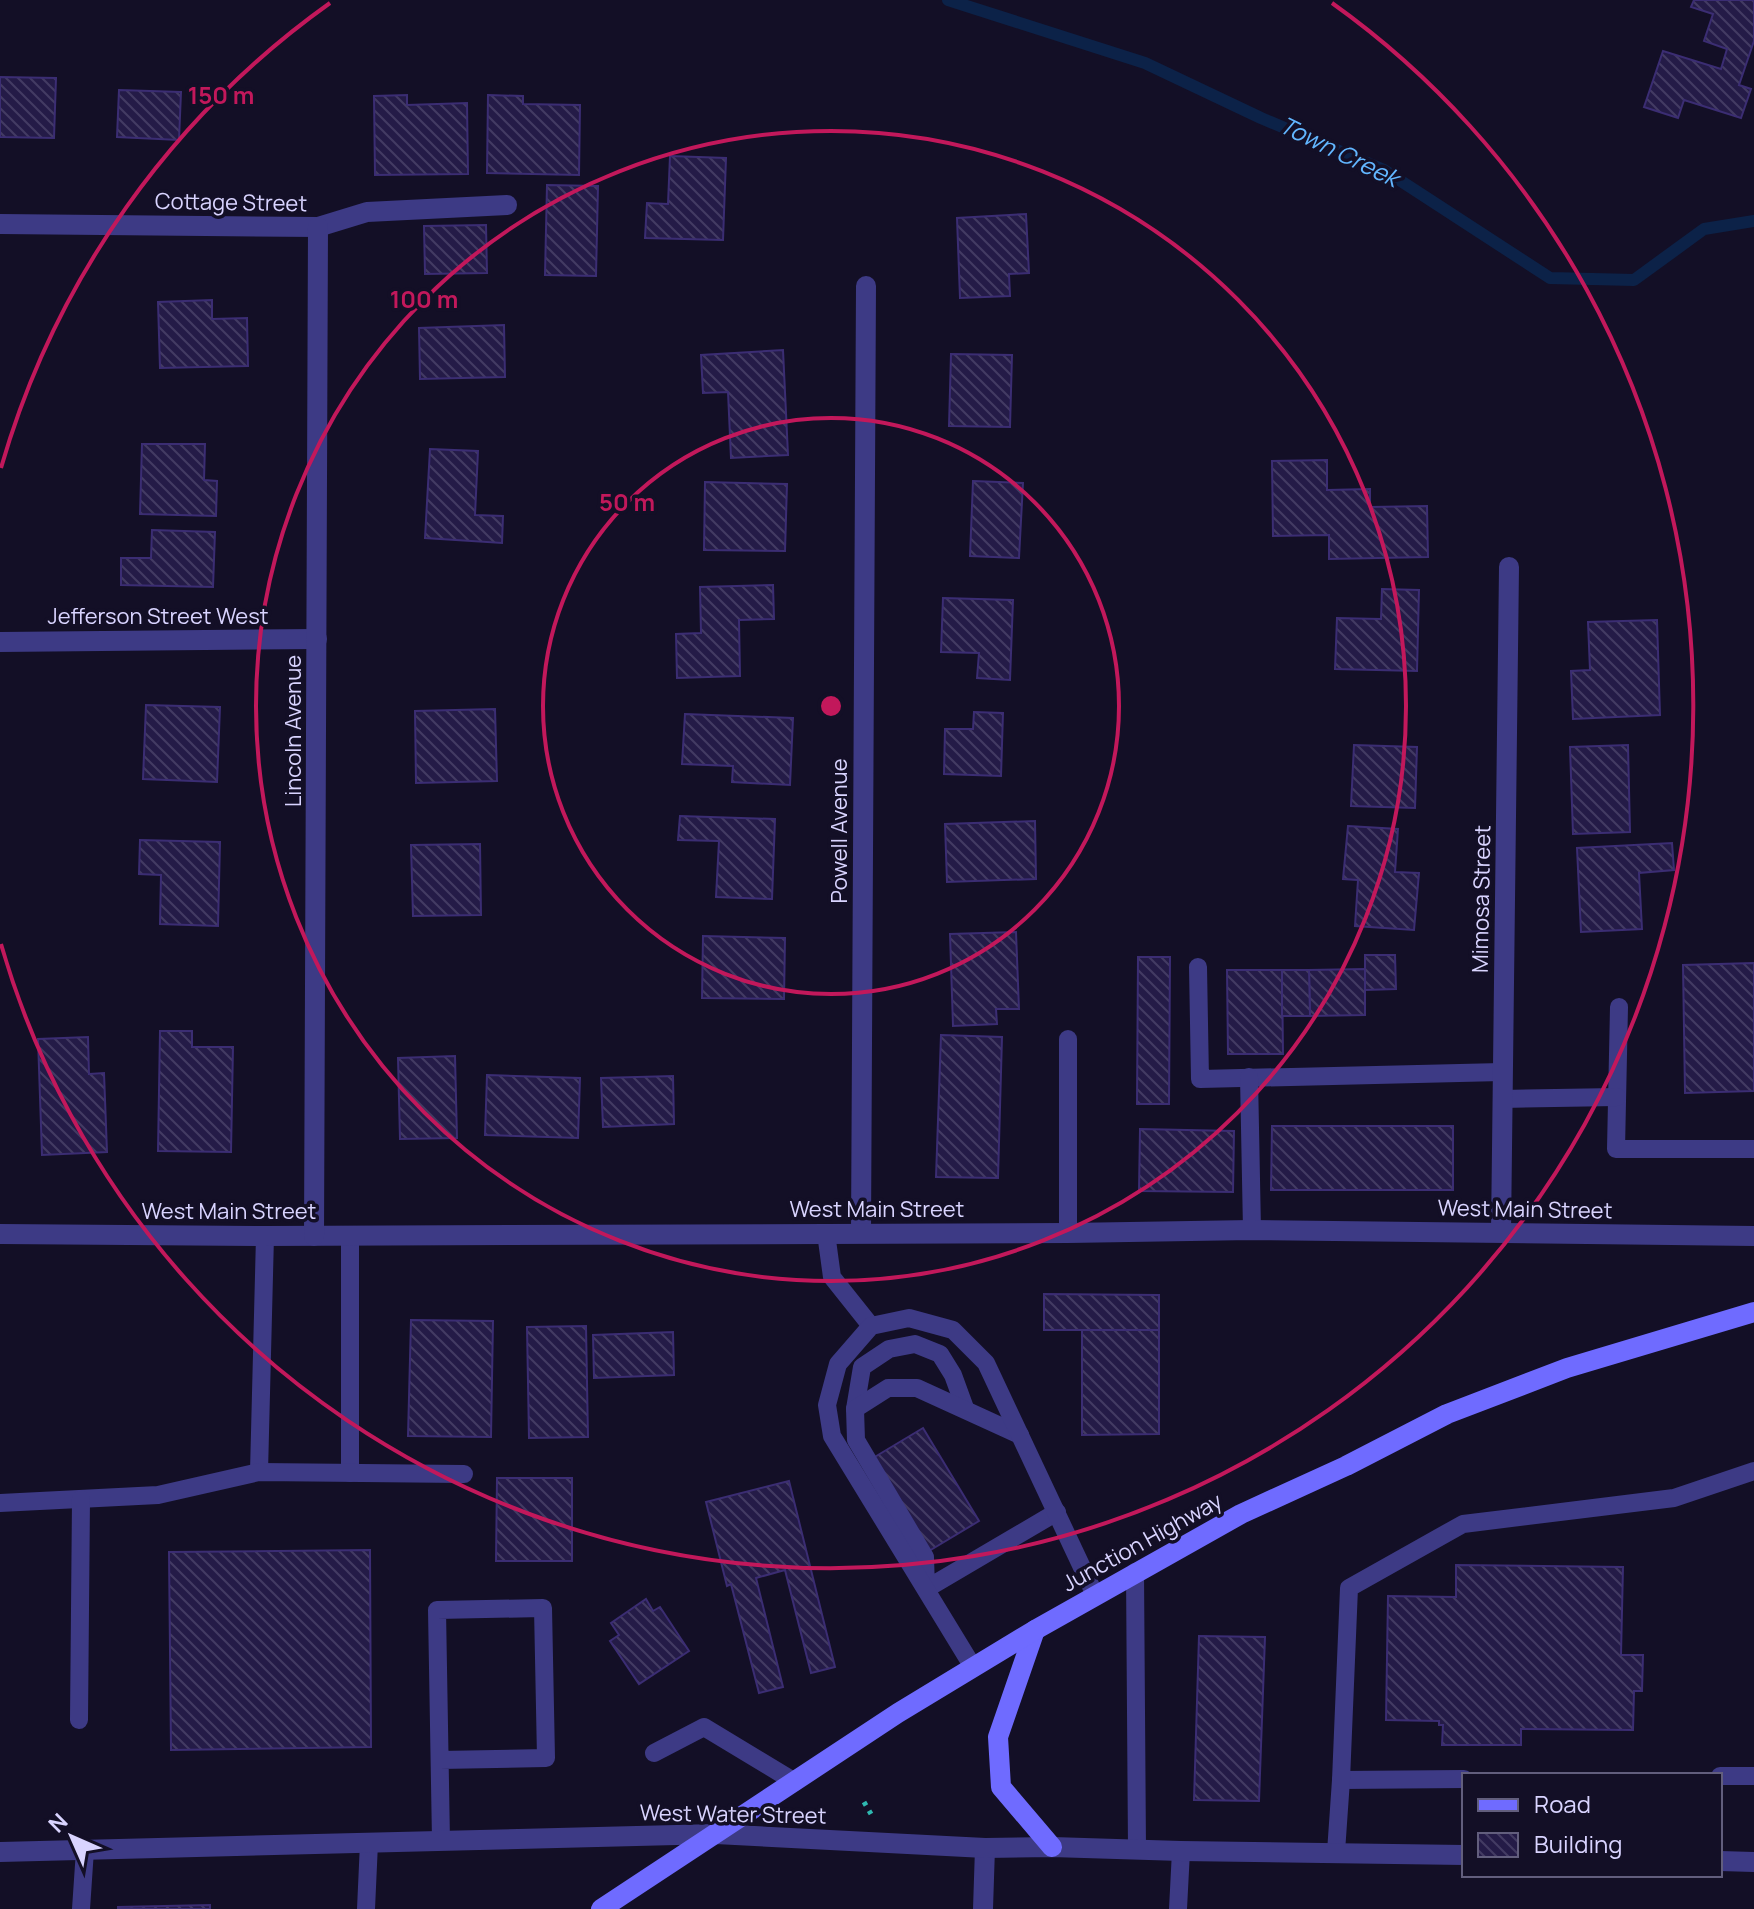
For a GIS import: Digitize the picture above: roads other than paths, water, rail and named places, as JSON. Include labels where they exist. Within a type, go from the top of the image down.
[{"type":"main road","name":"Junction Highway","points":[[601,1909],[898,1713],[1095,1595],[1241,1514],[1346,1466],[1447,1414],[1567,1368],[1754,1312]]},
{"type":"main road","points":[[1035,1630],[998,1737],[1001,1787],[1052,1847]]},
{"type":"street","name":"Cottage Street","points":[[0,224],[318,227],[367,212],[507,205]]},
{"type":"street","name":"Lincoln Avenue","points":[[314,1236],[318,227]]},
{"type":"street","name":"Powell Avenue","points":[[861,1233],[866,286]]},
{"type":"street","name":"Mimosa Street","points":[[1501,1232],[1509,567]]},
{"type":"street","name":"Jefferson Street West","points":[[0,642],[317,639]]},
{"type":"street","name":"West Main Street","points":[[0,1234],[314,1236],[1252,1230],[1754,1236]]},
{"type":"street","name":"West Water Street","points":[[0,1852],[716,1834],[985,1848],[1462,1855]]},
{"type":"street","points":[[983,1909],[985,1848]]},
{"type":"street","points":[[1722,1861],[1754,1862]]},
{"type":"lane","points":[[1198,967],[1200,1079],[1502,1072]]},
{"type":"lane","points":[[1619,1007],[1616,1149],[1754,1149]]},
{"type":"lane","points":[[1068,1039],[1068,1233]]},
{"type":"lane","points":[[1249,1077],[1252,1230]]},
{"type":"lane","points":[[1502,1099],[1617,1097]]},
{"type":"lane","points":[[826,1233],[832,1277],[871,1326]]},
{"type":"lane","points":[[350,1235],[350,1473]]},
{"type":"lane","points":[[259,1472],[265,1236]]},
{"type":"lane","points":[[973,1667],[832,1436],[827,1405],[838,1364],[871,1326],[909,1318],[953,1330],[986,1363],[1095,1595]]},
{"type":"lane","points":[[926,1589],[925,1557],[856,1440],[855,1409],[862,1367],[889,1349],[915,1344],[940,1354],[953,1375],[965,1408]]},
{"type":"lane","points":[[855,1409],[888,1388],[917,1388],[1020,1435]]},
{"type":"lane","points":[[1336,1852],[1349,1588],[1463,1524],[1674,1498],[1754,1471]]},
{"type":"lane","points":[[0,1503],[158,1495],[259,1472],[464,1474]]},
{"type":"lane","points":[[79,1720],[81,1499]]},
{"type":"lane","points":[[926,1589],[1057,1512]]},
{"type":"lane","points":[[1135,1572],[1137,1850]]},
{"type":"lane","points":[[440,1760],[546,1758],[543,1608],[437,1610],[441,1841]]},
{"type":"lane","points":[[654,1753],[704,1727],[795,1782]]},
{"type":"lane","points":[[1722,1776],[1754,1776]]},
{"type":"lane","points":[[1341,1780],[1462,1779]]},
{"type":"lane","points":[[366,1909],[369,1843]]},
{"type":"lane","points":[[81,1909],[85,1850]]},
{"type":"lane","points":[[1178,1909],[1181,1851]]},
{"type":"waterway","name":"Town Creek","points":[[948,0],[1145,63],[1261,118],[1384,170],[1550,278],[1634,280],[1704,229],[1754,221]]}]
